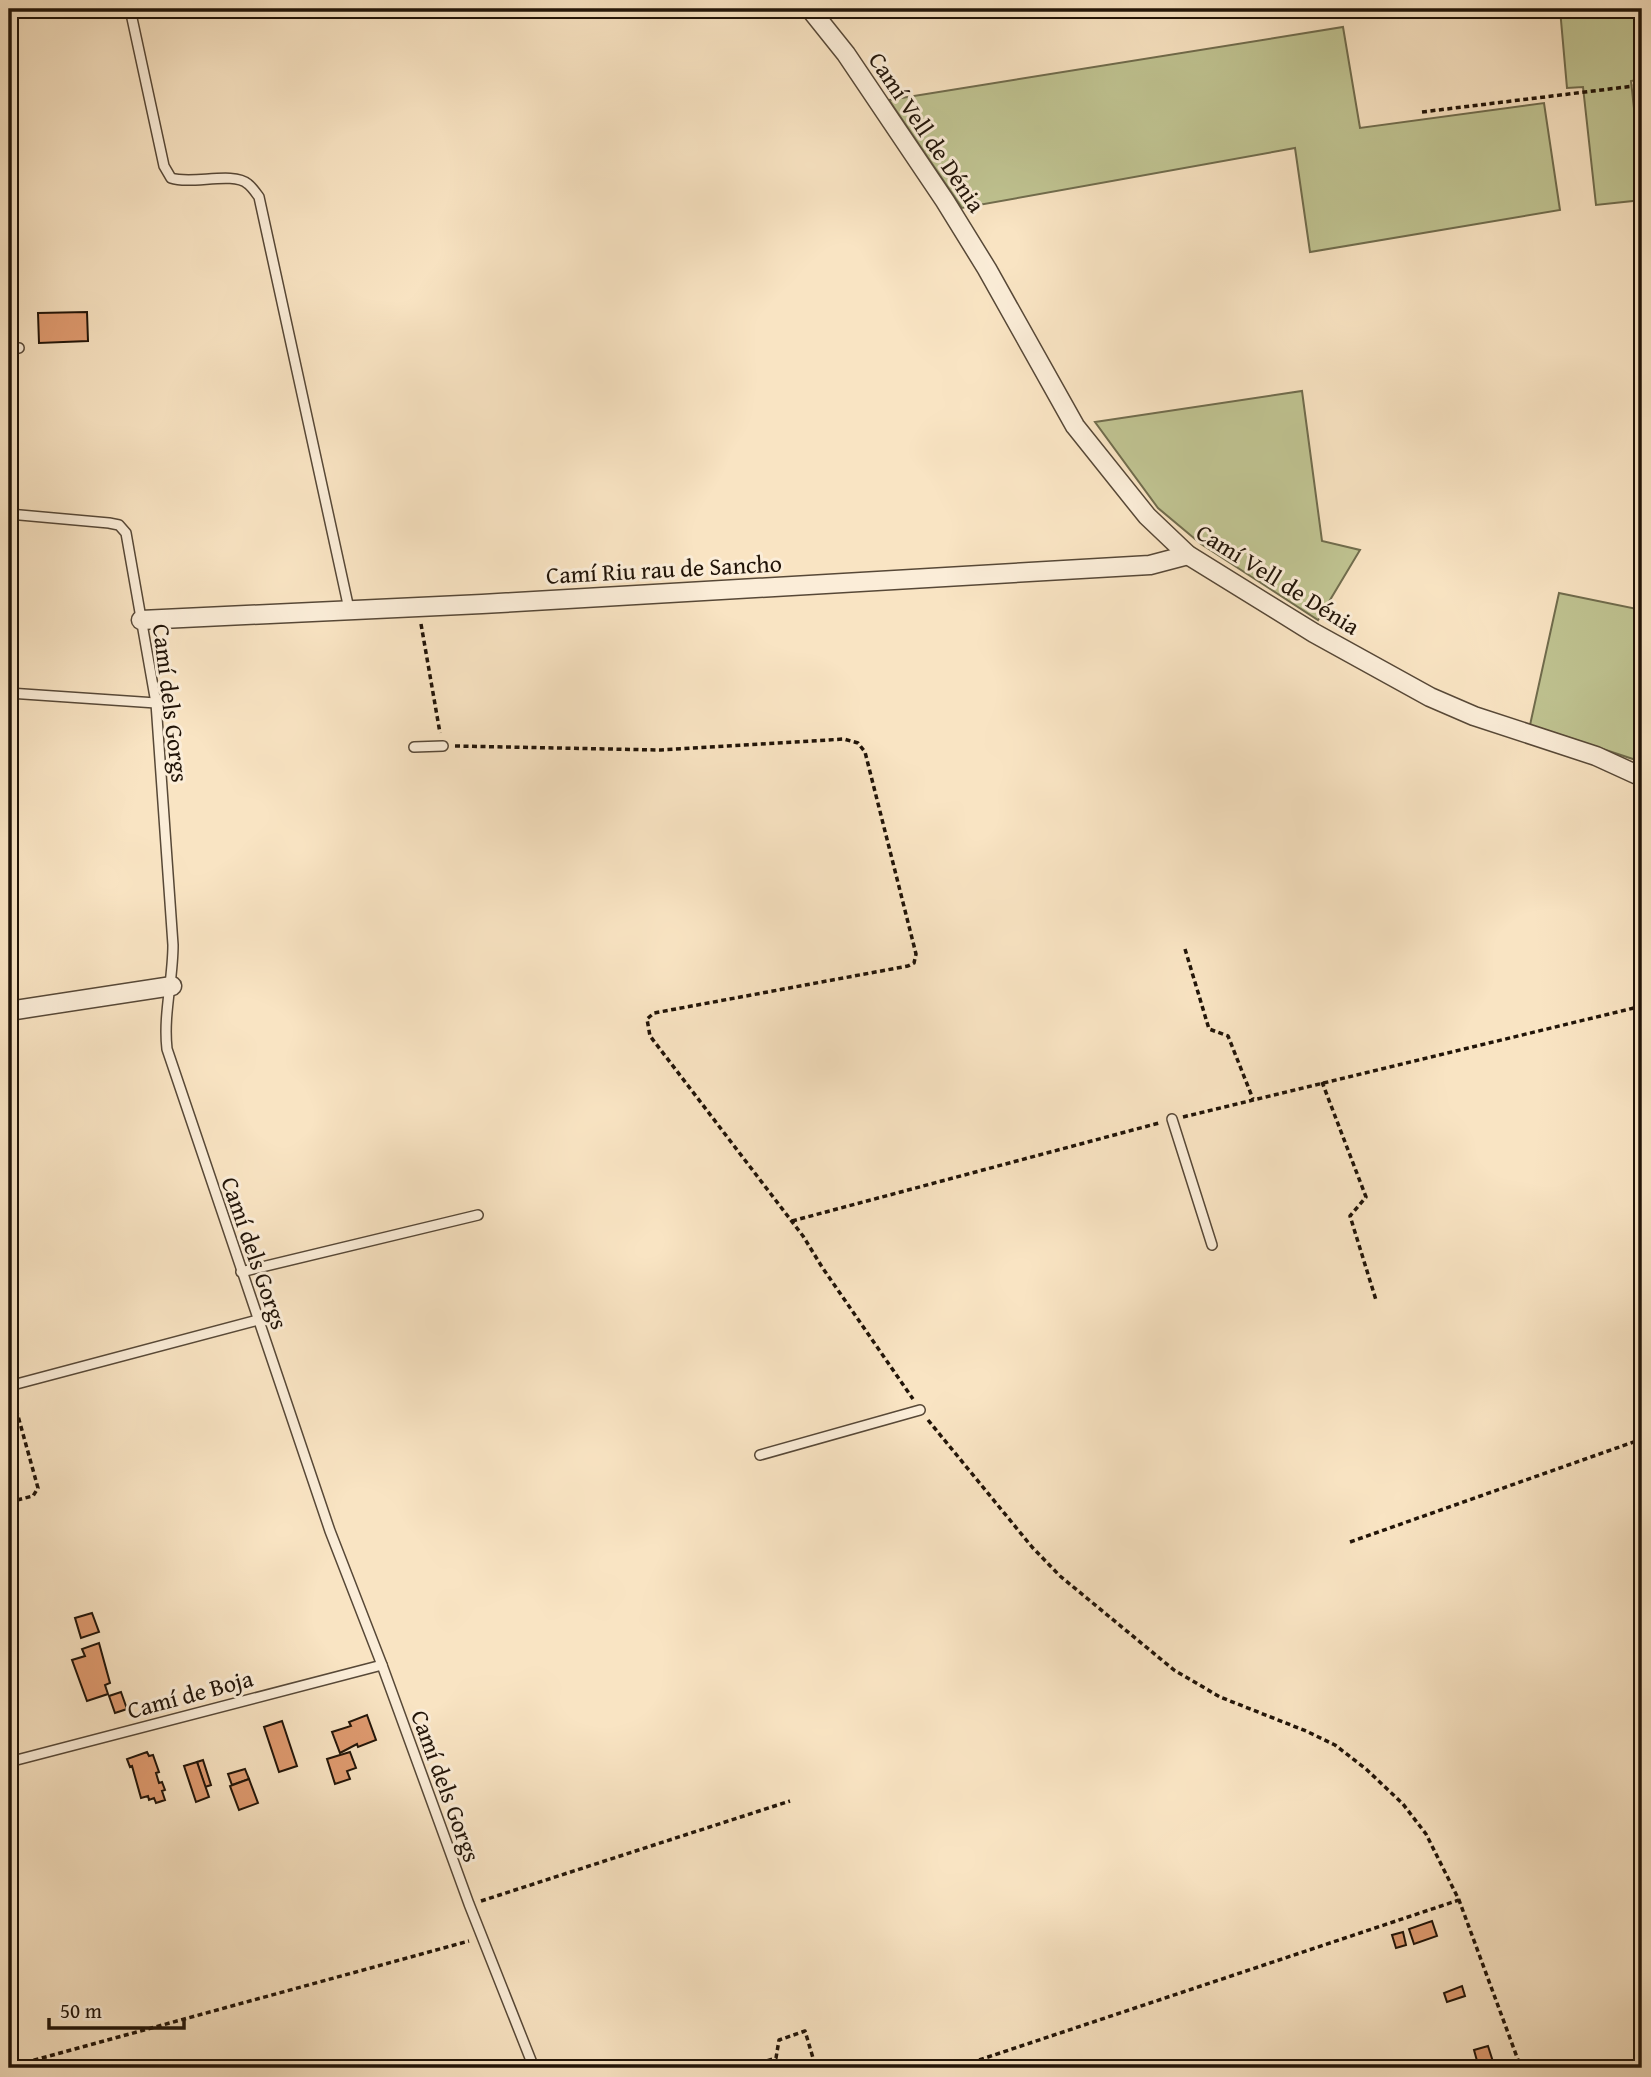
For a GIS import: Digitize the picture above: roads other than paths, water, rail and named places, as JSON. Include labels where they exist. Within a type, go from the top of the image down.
[{"type":"street","name":"Camí Vell de Dénia","points":[[810,9],[846,54],[945,201],[987,269],[1075,426],[1147,516],[1188,555],[1314,634],[1430,697],[1474,716],[1597,756],[1642,777]]},
{"type":"street","name":"Camí Riu rau de Sancho","points":[[141,620],[1150,565],[1188,555]]},
{"type":"street","points":[[9,1011],[172,986]]},
{"type":"lane","points":[[130,9],[164,166],[171,178],[182,181],[234,179],[247,183],[259,197],[349,609]]},
{"type":"lane","name":"Camí dels Gorgs","points":[[9,514],[118,525],[125,533],[156,704],[172,932],[172,986],[166,1016],[167,1049],[330,1531],[469,1905],[534,2068]]},
{"type":"lane","points":[[9,693],[156,704]]},
{"type":"lane","points":[[414,747],[443,746]]},
{"type":"lane","points":[[1172,1119],[1212,1245]]},
{"type":"lane","points":[[241,1272],[478,1215]]},
{"type":"lane","points":[[9,1386],[258,1320]]},
{"type":"lane","points":[[760,1455],[920,1410]]},
{"type":"lane","name":"Camí de Boja","points":[[9,1762],[382,1665]]}]
